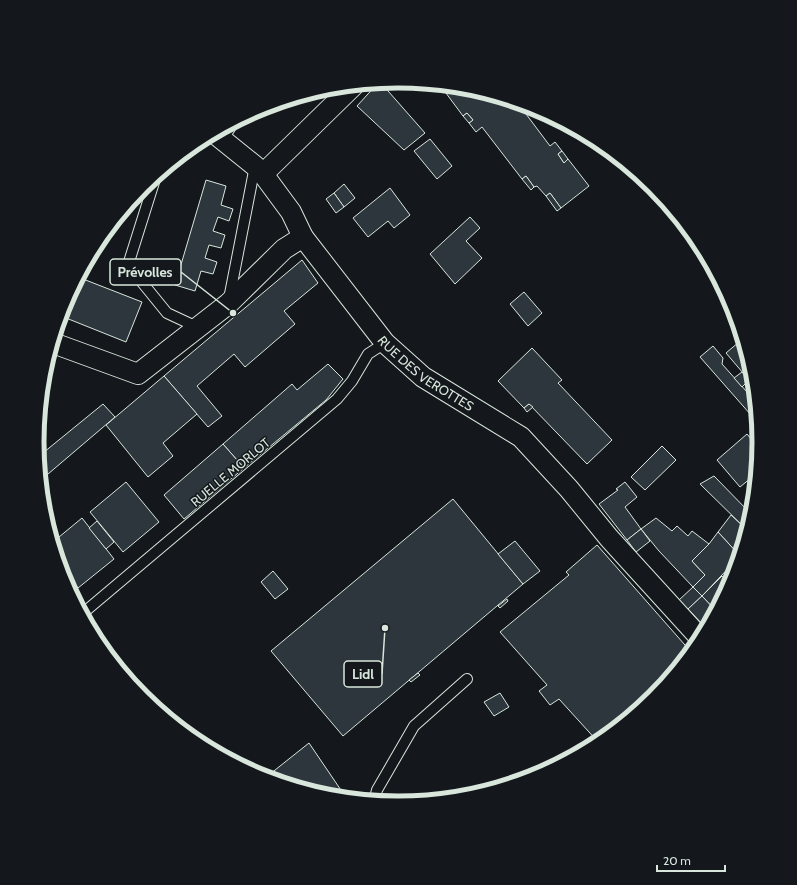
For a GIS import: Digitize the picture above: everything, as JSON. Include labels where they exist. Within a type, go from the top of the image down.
[{"type":"street","points":[[259,170],[346,92]]},
{"type":"street","name":"RUE DES VEROTTES","points":[[224,133],[259,170],[291,212],[303,237],[385,343],[423,377],[521,436],[570,489],[610,538],[696,634]]},
{"type":"street","points":[[58,345],[138,374],[228,304],[284,249],[303,237]]},
{"type":"lane","points":[[228,304],[259,170]]},
{"type":"lane","points":[[152,188],[128,264],[167,313],[197,328]]},
{"type":"lane","name":"RUELLE MORLOT","points":[[86,610],[337,399],[352,381],[368,354],[385,343]]},
{"type":"lane","points":[[375,796],[377,790],[414,726],[467,679]]},
{"type":"building","points":[[372,89],[386,89],[425,133],[404,150],[357,106]]},
{"type":"building","points":[[444,91],[490,100],[524,111],[550,146],[555,142],[562,151],[558,154],[564,163],[568,159],[589,186],[561,208],[550,193],[546,196],[537,186],[534,187],[526,176],[522,179],[482,127],[476,132],[469,123],[473,120],[467,113],[463,116]]},
{"type":"building","points":[[467,113],[473,120],[469,123],[463,116]]},
{"type":"building","points":[[430,139],[452,166],[437,179],[414,151]]},
{"type":"building","points":[[562,151],[568,159],[564,163],[558,154]]},
{"type":"building","points":[[526,176],[534,187],[531,190],[522,179]]},
{"type":"building","points":[[206,180],[226,186],[221,205],[233,209],[229,221],[218,217],[213,231],[225,235],[221,248],[209,245],[205,258],[217,262],[213,274],[201,271],[195,291],[175,285]]},
{"type":"building","points":[[344,184],[355,198],[344,207],[334,193]]},
{"type":"building","points":[[390,188],[410,215],[394,228],[388,221],[368,237],[353,218]]},
{"type":"building","points":[[334,193],[344,207],[336,213],[326,199]]},
{"type":"building","points":[[550,193],[561,208],[557,211],[546,196]]},
{"type":"building","points":[[470,217],[480,228],[466,241],[482,258],[455,284],[430,254]]},
{"type":"building","points":[[302,260],[318,283],[284,311],[295,324],[245,367],[234,354],[197,386],[222,416],[208,427],[164,376]]},
{"type":"building","points":[[84,279],[142,302],[126,342],[67,318]]},
{"type":"building","points":[[524,292],[542,313],[528,326],[510,304]]},
{"type":"building","points":[[738,343],[747,377],[726,353]]},
{"type":"building","points":[[713,346],[723,358],[722,364],[750,395],[752,416],[700,357]]},
{"type":"building","points":[[532,348],[562,380],[558,383],[612,440],[587,464],[529,404],[524,408],[498,381]]},
{"type":"building","points":[[328,364],[343,379],[326,400],[244,468],[223,444],[292,384],[297,390]]},
{"type":"building","points":[[742,372],[747,377],[747,382],[742,387],[734,378]]},
{"type":"building","points":[[164,376],[197,414],[163,443],[173,456],[148,477],[106,425]]},
{"type":"building","points":[[103,404],[115,417],[46,476],[44,452]]},
{"type":"building","points":[[529,404],[533,407],[527,412],[524,408]]},
{"type":"building","points":[[747,434],[753,441],[751,478],[740,487],[717,460]]},
{"type":"building","points":[[223,444],[244,468],[184,519],[164,495]]},
{"type":"building","points":[[662,446],[676,460],[645,490],[631,477]]},
{"type":"building","points":[[714,476],[746,509],[743,526],[700,484]]},
{"type":"building","points":[[126,482],[159,522],[123,552],[90,512]]},
{"type":"building","points":[[625,482],[637,497],[625,507],[641,529],[627,540],[599,504],[618,490],[616,489]]},
{"type":"building","points":[[453,499],[523,584],[343,736],[271,651]]},
{"type":"building","points":[[731,515],[743,526],[736,551],[718,532]]},
{"type":"building","points":[[82,518],[114,559],[78,588],[71,578],[57,538]]},
{"type":"building","points":[[656,518],[672,531],[677,526],[688,536],[692,531],[709,544],[692,561],[705,575],[693,587],[659,551],[641,529]]},
{"type":"building","points":[[97,521],[114,542],[106,549],[89,528]]},
{"type":"building","points":[[641,529],[650,541],[636,552],[627,540]]},
{"type":"building","points":[[718,532],[736,551],[730,566],[702,596],[693,587],[705,575],[692,561],[709,544]]},
{"type":"building","points":[[515,541],[540,571],[523,584],[498,554]]},
{"type":"building","points":[[597,545],[687,648],[665,676],[649,693],[614,724],[594,738],[559,699],[550,705],[539,691],[547,685],[500,632],[569,575],[566,572]]},
{"type":"building","points":[[273,571],[288,589],[275,599],[261,582]]},
{"type":"building","points":[[722,576],[726,579],[712,607],[702,596]]},
{"type":"building","points":[[693,587],[702,596],[688,609],[679,600]]},
{"type":"building","points":[[702,596],[712,607],[703,625],[688,609]]},
{"type":"building","points":[[507,599],[508,601],[500,608],[498,606]]},
{"type":"building","points":[[418,673],[420,675],[411,682],[409,680]]},
{"type":"building","points":[[500,693],[509,707],[494,716],[484,702]]},
{"type":"building","points":[[309,743],[342,792],[307,785],[271,773]]},
{"type":"place","name":"Prévolles","points":[[233,313]]},
{"type":"place","name":"Lidl","points":[[385,628]]}]
